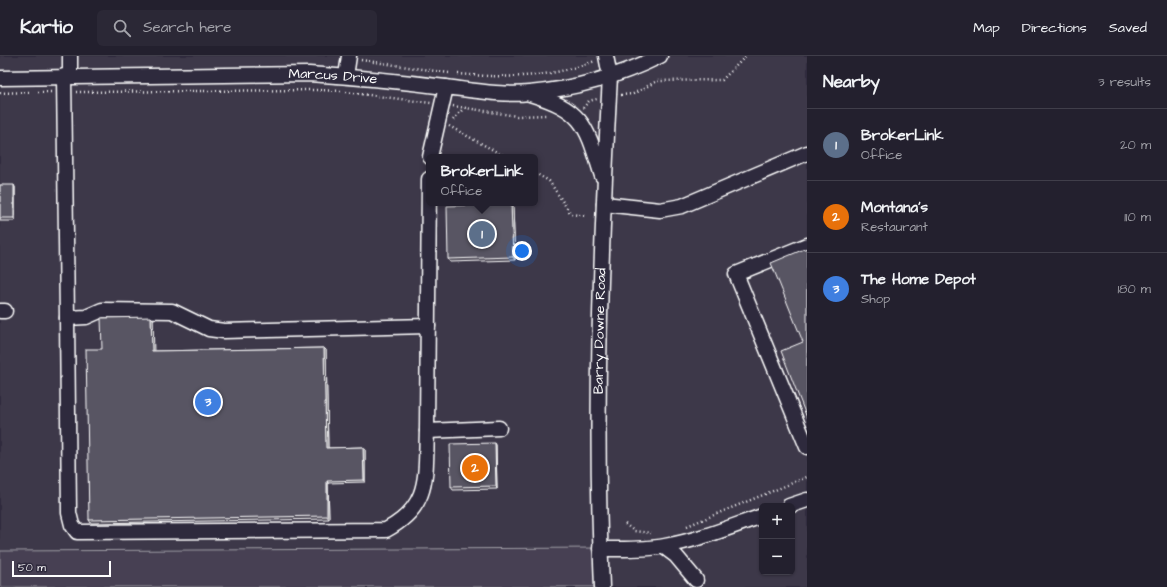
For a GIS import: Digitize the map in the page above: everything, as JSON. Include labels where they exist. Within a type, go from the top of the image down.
[{"type":"street","points":[[70,56],[67,76],[69,514],[72,526],[77,532],[386,530],[399,523],[414,509],[422,495],[425,477],[427,431],[429,206]]},
{"type":"street","name":"Barry Downe Road","points":[[602,587],[600,549],[598,362],[604,186],[610,76],[606,56]]},
{"type":"street","name":"Marcus Drive","points":[[0,78],[274,73],[346,76],[473,91],[528,93],[580,84],[610,76],[660,56]]},
{"type":"street","points":[[346,76],[349,57]]},
{"type":"street","points":[[431,154],[446,87]]},
{"type":"street","points":[[528,93],[559,104],[576,116],[586,128],[604,186]]},
{"type":"street","points":[[604,204],[668,210],[682,206],[807,153]]},
{"type":"street","points":[[807,245],[736,274],[807,447]]},
{"type":"street","points":[[67,318],[86,317],[102,310],[172,311],[209,329],[224,331],[428,326]]},
{"type":"street","points":[[427,431],[499,428]]},
{"type":"street","points":[[795,504],[807,500]]},
{"type":"street","points":[[600,549],[639,549],[664,547],[696,539],[759,517]]},
{"type":"street","points":[[664,547],[676,556],[696,580]]},
{"type":"path","points":[[349,57],[454,73],[516,78],[558,72],[606,56]]},
{"type":"path","points":[[449,126],[500,154]]},
{"type":"path","points":[[538,175],[549,181],[571,214],[586,216]]},
{"type":"path","points":[[686,526],[807,477]]},
{"type":"path","points":[[625,524],[634,531],[652,534]]},
{"type":"shaded area","points":[[0,56],[807,56],[807,587],[603,587],[601,548],[0,551]]},
{"type":"shaded area","points":[[601,548],[603,587],[0,587],[0,551]]},
{"type":"building","points":[[0,185],[14,185],[14,218],[0,218]]},
{"type":"building","points":[[447,206],[511,206],[513,257],[448,259]]},
{"type":"building","points":[[807,248],[807,418],[781,351],[803,342],[771,263]]},
{"type":"building","points":[[151,317],[152,351],[324,348],[326,448],[363,447],[364,480],[327,481],[327,516],[89,520],[86,349],[102,349],[101,318]]},
{"type":"building","points":[[495,443],[496,486],[451,487],[450,444]]},
{"type":"place","name":"BrokerLink","points":[[482,234]]},
{"type":"place","name":"The Home Depot","points":[[208,402]]},
{"type":"place","name":"Montana's","points":[[475,468]]}]
